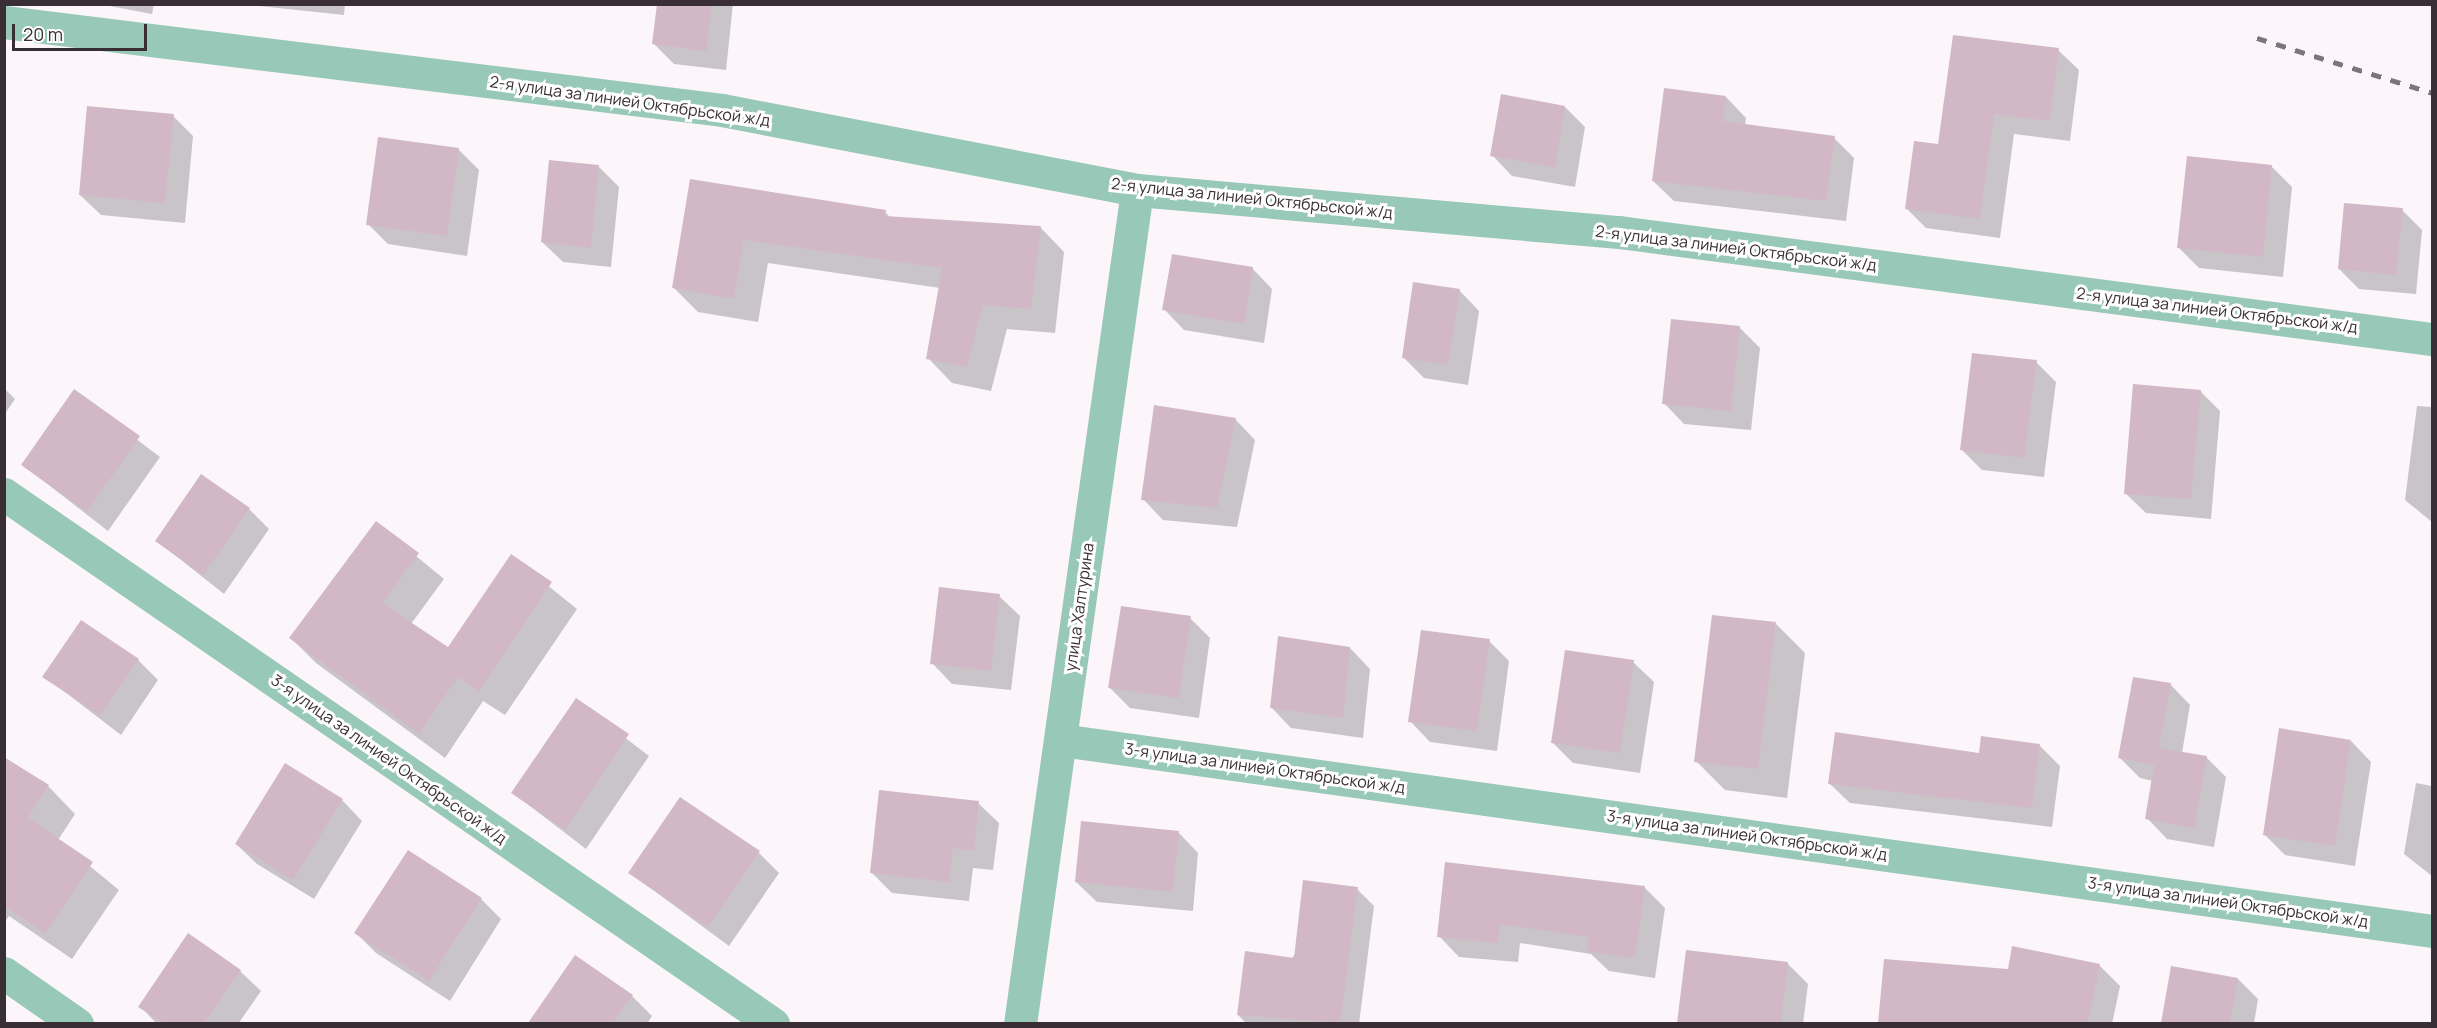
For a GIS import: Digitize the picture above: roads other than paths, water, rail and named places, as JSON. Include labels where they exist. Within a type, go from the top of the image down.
[{"type":"street","name":"2-я улица за линией Октябрьской ж/д","points":[[4,22],[722,111],[1137,190],[1620,232],[2433,339]]},
{"type":"street","name":"улица Халтурина","points":[[1020,1023],[1137,190]]},
{"type":"street","name":"3-я улица за линией Октябрьской ж/д","points":[[4,495],[773,1023]]},
{"type":"street","name":"3-я улица за линией Октябрьской ж/д","points":[[1060,740],[2433,931]]},
{"type":"street","points":[[4,973],[77,1023]]},
{"type":"railway","points":[[2257,38],[2432,93]]}]
